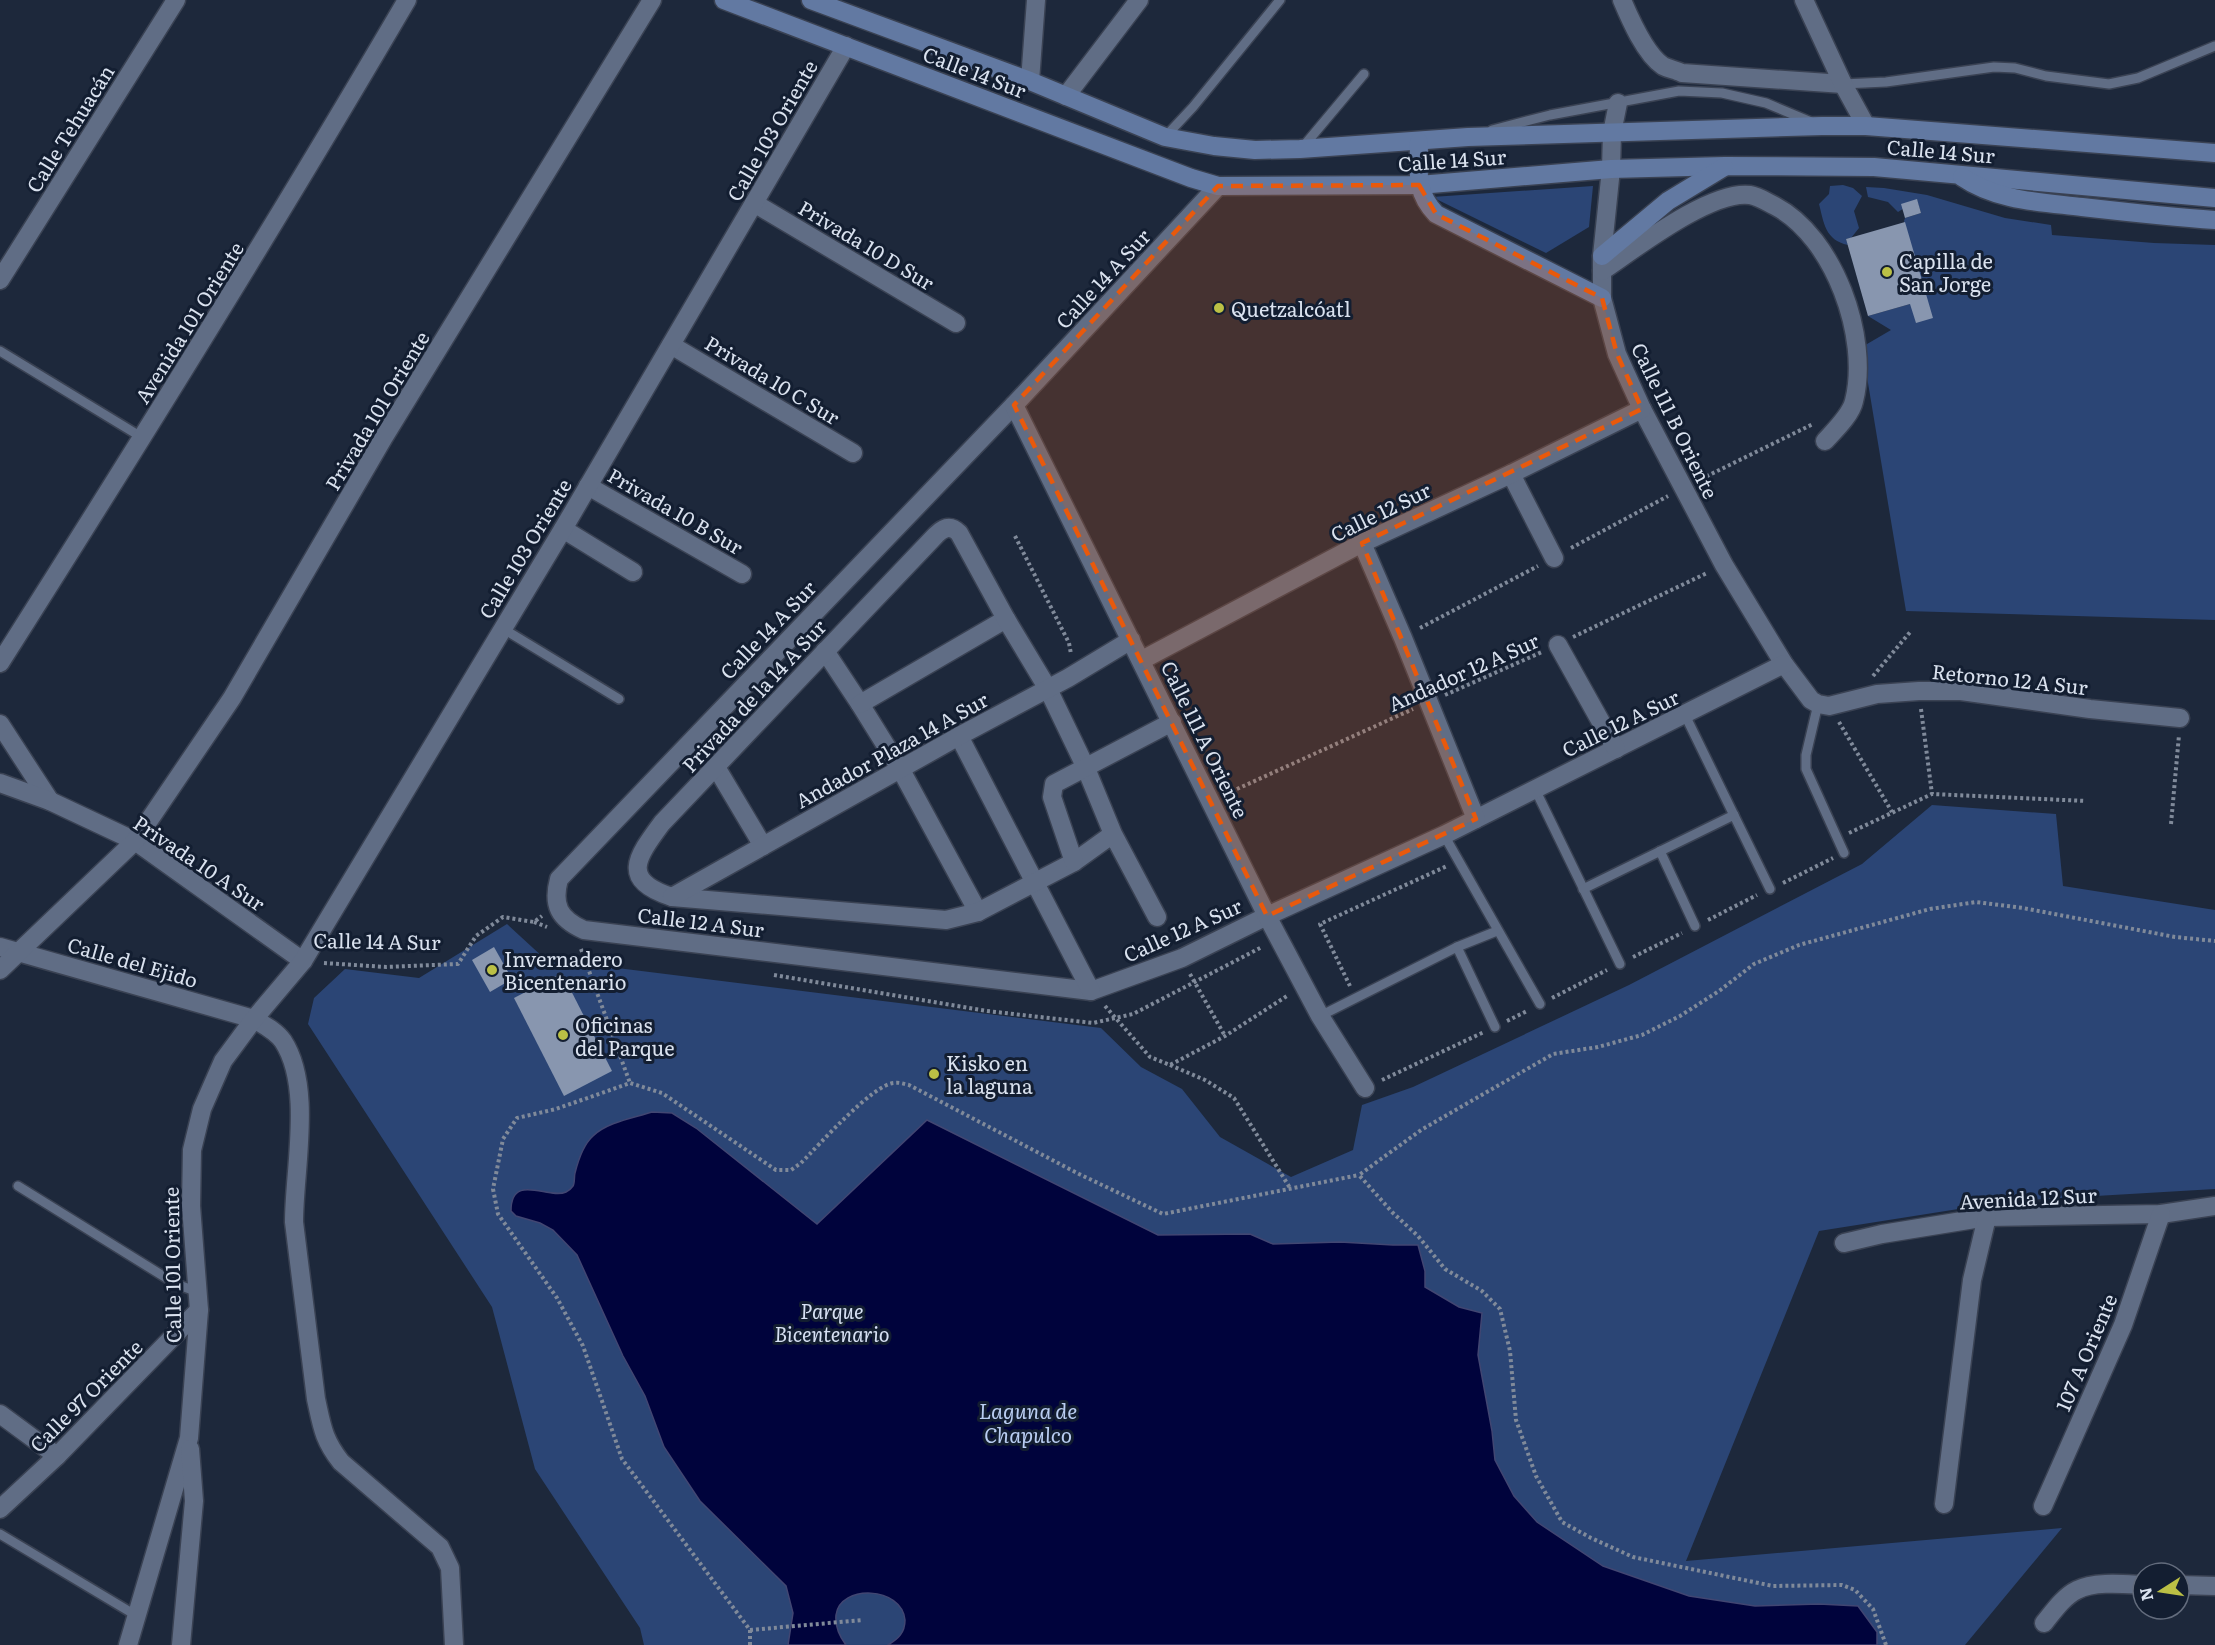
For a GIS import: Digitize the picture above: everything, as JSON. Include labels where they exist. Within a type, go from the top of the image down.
[{"type":"main road","name":"Calle 14 Sur","points":[[724,0],[1191,178],[1218,186],[1419,185],[1611,169],[1725,166],[1874,167],[2215,198]]},
{"type":"main road","name":"Calle 14 Sur","points":[[811,0],[1030,81],[1165,137],[1214,146],[1255,150],[1300,150],[1468,137],[1866,126],[2215,153]]},
{"type":"main road","points":[[1419,141],[1419,185],[1428,205],[1436,214],[1602,298]]},
{"type":"main road","points":[[2187,150],[2215,146]]},
{"type":"main road","points":[[1602,263],[1668,201],[1725,166]]},
{"type":"main road","points":[[1958,174],[1975,186],[1994,194],[2151,215],[2215,220]]},
{"type":"street","name":"Calle Tehuacán","points":[[0,280],[176,0]]},
{"type":"street","name":"Avenida 101 Oriente","points":[[0,663],[143,438],[298,186],[407,0]]},
{"type":"street","name":"Privada 101 Oriente","points":[[0,970],[8,949],[135,841],[232,698],[384,437],[652,0]]},
{"type":"street","points":[[1030,81],[1036,0]]},
{"type":"street","points":[[1066,96],[1139,0]]},
{"type":"street","points":[[1622,0],[1631,21],[1651,53],[1663,66],[1682,73],[1843,84]]},
{"type":"street","points":[[1804,0],[1843,84],[1866,126]]},
{"type":"street","name":"Calle 103 Oriente","points":[[223,1061],[254,1019],[303,961],[563,529],[846,46]]},
{"type":"street","name":"Calle 111 B Oriente","points":[[1618,103],[1612,133],[1602,263],[1602,298],[1617,354],[1642,409],[1724,565],[1784,664]]},
{"type":"street","name":"Calle 14 A Sur","points":[[557,904],[556,891],[559,879],[574,861],[1014,405],[1218,186]]},
{"type":"street","points":[[1602,263],[1688,213],[1710,203],[1749,195],[1781,209],[1815,240],[1829,263],[1845,300],[1856,338],[1859,363],[1854,404],[1825,441]]},
{"type":"street","name":"Privada 10 D Sur","points":[[754,203],[956,323]]},
{"type":"street","name":"Privada 10 C Sur","points":[[671,345],[853,453]]},
{"type":"street","name":"Calle 111 A Oriente","points":[[1014,405],[1304,987],[1365,1088]]},
{"type":"street","name":"Calle 12 Sur","points":[[1142,660],[1362,543],[1511,474],[1642,409]]},
{"type":"street","points":[[1511,474],[1554,558]]},
{"type":"street","name":"Privada 10 B Sur","points":[[588,486],[742,574]]},
{"type":"street","name":"Privada de la 14 A Sur","points":[[672,897],[651,891],[643,883],[638,871],[639,859],[662,823],[942,529],[954,528],[959,533],[1006,619]]},
{"type":"street","points":[[563,529],[633,572]]},
{"type":"street","points":[[1362,543],[1476,819]]},
{"type":"street","points":[[860,704],[1006,619],[1047,689],[1085,766],[1113,834],[1157,917]]},
{"type":"street","name":"Andador Plaza 14 A Sur","points":[[672,897],[1131,640]]},
{"type":"street","points":[[1558,645],[1616,749]]},
{"type":"street","points":[[825,651],[901,770],[978,912]]},
{"type":"street","points":[[1784,664],[1811,700],[1824,705]]},
{"type":"street","name":"Calle 12 A Sur","points":[[571,924],[584,930],[1091,992],[1182,958],[1444,835],[1784,664]]},
{"type":"street","name":"Retorno 12 A Sur","points":[[1824,705],[1877,694],[1919,690],[1961,691],[2090,709],[2180,718]]},
{"type":"street","points":[[1074,862],[1052,797],[1052,787],[1056,781],[1172,722]]},
{"type":"street","points":[[0,724],[50,801]]},
{"type":"street","points":[[959,736],[1091,992]]},
{"type":"street","points":[[716,767],[762,846]]},
{"type":"street","name":"Privada 10 A Sur","points":[[0,783],[50,801],[135,841],[303,961]]},
{"type":"street","points":[[672,897],[946,920],[978,912],[1035,883],[1074,862],[1113,834]]},
{"type":"street","points":[[557,904],[562,915],[571,924]]},
{"type":"street","name":"Calle del Ejido","points":[[8,949],[254,1019],[274,1031],[283,1041],[297,1075],[300,1125],[294,1222],[316,1399],[322,1427],[328,1446],[341,1462],[440,1547],[450,1568],[454,1645]]},
{"type":"street","name":"Calle 101 Oriente","points":[[128,1645],[189,1438],[199,1301],[191,1206],[192,1150],[202,1109],[223,1061]]},
{"type":"street","name":"Avenida 12 Sur","points":[[1844,1243],[1882,1234],[1987,1217],[2161,1214],[2215,1206]]},
{"type":"street","name":"107 A Oriente","points":[[2043,1506],[2123,1325],[2161,1214]]},
{"type":"street","points":[[1944,1504],[1972,1280],[1987,1217]]},
{"type":"street","name":"Calle 97 Oriente","points":[[0,1509],[57,1456],[199,1301]]},
{"type":"street","points":[[0,1414],[57,1456]]},
{"type":"street","points":[[181,1645],[194,1501],[189,1438]]},
{"type":"street","points":[[2044,1623],[2060,1603],[2078,1589],[2105,1584],[2131,1585]]},
{"type":"street","points":[[2191,1585],[2215,1586]]},
{"type":"lane","points":[[1165,137],[1193,107],[1280,0]]},
{"type":"lane","points":[[1843,84],[1886,82],[1994,67],[2015,68],[2046,76],[2109,84],[2138,78],[2215,45]]},
{"type":"lane","points":[[1300,150],[1364,74]]},
{"type":"lane","points":[[1468,137],[1517,122],[1645,96],[1679,92],[1722,93],[1766,103],[1822,126]]},
{"type":"lane","points":[[0,351],[143,438]]},
{"type":"lane","points":[[502,628],[619,699]]},
{"type":"lane","points":[[1824,705],[1805,762],[1806,769],[1844,853]]},
{"type":"lane","points":[[1685,715],[1770,889]]},
{"type":"lane","points":[[1535,789],[1620,964]]},
{"type":"lane","points":[[1583,889],[1734,814]]},
{"type":"lane","points":[[1444,835],[1540,1004]]},
{"type":"lane","points":[[1660,851],[1695,926]]},
{"type":"lane","points":[[1320,1016],[1457,947],[1497,931]]},
{"type":"lane","points":[[1457,947],[1495,1027]]},
{"type":"lane","points":[[18,1186],[176,1284],[199,1301]]},
{"type":"lane","points":[[0,1534],[137,1616]]},
{"type":"path","points":[[1683,488],[1822,420]]},
{"type":"path","points":[[1015,536],[1069,643]]},
{"type":"path","name":"Andador 12 A Sur","points":[[1212,801],[1558,645],[1724,565]]},
{"type":"path","points":[[1877,694],[1873,675],[1911,631]]},
{"type":"path","points":[[1919,690],[1932,794]]},
{"type":"path","points":[[1824,705],[1892,812]]},
{"type":"path","points":[[2170,824],[2180,718]]},
{"type":"path","points":[[1837,839],[1932,794],[2086,801]]},
{"type":"path","points":[[1355,998],[1320,924],[1459,861]]},
{"type":"path","points":[[750,1645],[750,1630],[622,1459],[583,1346],[557,1298],[498,1214],[493,1188],[503,1139],[517,1118],[556,1109],[630,1083],[662,1093],[776,1170],[791,1170],[801,1163],[860,1104],[882,1087],[894,1083],[909,1085],[1079,1174],[1163,1214],[1359,1175],[1421,1130],[1552,1054],[1598,1047],[1642,1035],[1680,1016],[1754,964],[1799,945],[1930,909],[1976,902],[2022,908],[2175,937],[2215,941]]},
{"type":"path","name":"Calle 14 A Sur","points":[[303,961],[386,967],[458,964],[476,936],[503,917],[534,922],[557,904]]},
{"type":"path","points":[[571,924],[630,1083]]},
{"type":"path","points":[[1182,958],[1225,1036]]},
{"type":"path","points":[[1170,1065],[1225,1036],[1304,987]]},
{"type":"path","points":[[1091,992],[1150,1057],[1205,1080],[1234,1098],[1290,1188]]},
{"type":"path","points":[[1359,1175],[1392,1212],[1418,1236],[1445,1269],[1482,1291],[1500,1309],[1510,1351],[1516,1420],[1536,1476],[1562,1522],[1633,1557],[1773,1586],[1842,1585],[1855,1590],[1873,1609],[1886,1645]]},
{"type":"path","points":[[750,1630],[863,1620]]},
{"type":"highlighted area","points":[[1419,185],[1436,214],[1602,298],[1617,354],[1642,409],[1362,543],[1476,819],[1267,916],[1014,405],[1218,186]]},
{"type":"green space","points":[[1843,185],[1853,188],[1862,196],[1854,211],[1859,228],[1851,238],[1846,239],[1848,245],[1840,243],[1830,235],[1824,224],[1819,204],[1829,194],[1830,186]]},
{"type":"green space","points":[[1593,186],[1589,227],[1546,253],[1432,197]]},
{"type":"green space","points":[[1866,187],[1927,195],[2005,218],[2051,225],[2052,235],[2215,245],[2215,620],[1906,611],[1862,347],[1891,330],[1868,316],[1910,304],[1929,307],[1904,221],[1905,218],[1921,213],[1917,200],[1898,212],[1888,202],[1868,197]]},
{"type":"green space","name":"Parque Bicentenario","points":[[1932,805],[2056,814],[2063,886],[2215,910],[2215,1189],[2009,1201],[1819,1231],[1686,1561],[2062,1528],[1965,1645],[644,1645],[640,1628],[535,1469],[492,1307],[308,1024],[314,998],[345,969],[419,978],[507,924],[545,959],[1101,1028],[1141,1067],[1182,1089],[1220,1137],[1291,1177],[1353,1150],[1362,1105],[1413,1087],[1629,985],[1862,864]]},
{"type":"water","name":"Laguna de Chapulco","points":[[652,1112],[672,1113],[696,1128],[817,1224],[927,1120],[1158,1235],[1250,1234],[1273,1244],[1340,1242],[1418,1245],[1425,1271],[1425,1287],[1459,1307],[1482,1313],[1478,1355],[1495,1460],[1514,1496],[1537,1522],[1603,1566],[1689,1596],[1755,1606],[1819,1604],[1858,1606],[1877,1632],[1877,1645],[888,1645],[898,1638],[904,1629],[905,1620],[901,1609],[894,1601],[883,1595],[871,1593],[848,1598],[840,1605],[836,1623],[839,1634],[846,1645],[788,1645],[793,1613],[786,1586],[700,1501],[664,1447],[645,1396],[623,1356],[577,1255],[553,1230],[540,1223],[516,1216],[511,1211],[513,1199],[517,1193],[524,1190],[559,1194],[569,1190],[574,1185],[581,1153],[593,1136],[613,1124]]},
{"type":"building","points":[[1917,199],[1921,213],[1905,218],[1901,204]]},
{"type":"building","name":"Capilla de San Jorge","points":[[1905,222],[1933,318],[1916,323],[1910,304],[1868,316],[1846,239]]},
{"type":"building","name":"Invernadero Bicentenario","points":[[494,947],[512,979],[490,992],[472,960]]},
{"type":"building","name":"Oficinas del Parque","points":[[562,973],[612,1071],[564,1096],[514,998]]},
{"type":"place","name":"Capilla de San Jorge","points":[[1887,272]]},
{"type":"place","name":"Quetzalcóatl","points":[[1219,308]]},
{"type":"place","name":"Invernadero Bicentenario","points":[[492,970]]},
{"type":"place","name":"Oficinas del Parque","points":[[563,1035]]},
{"type":"place","name":"Kisko en la laguna","points":[[934,1074]]}]
